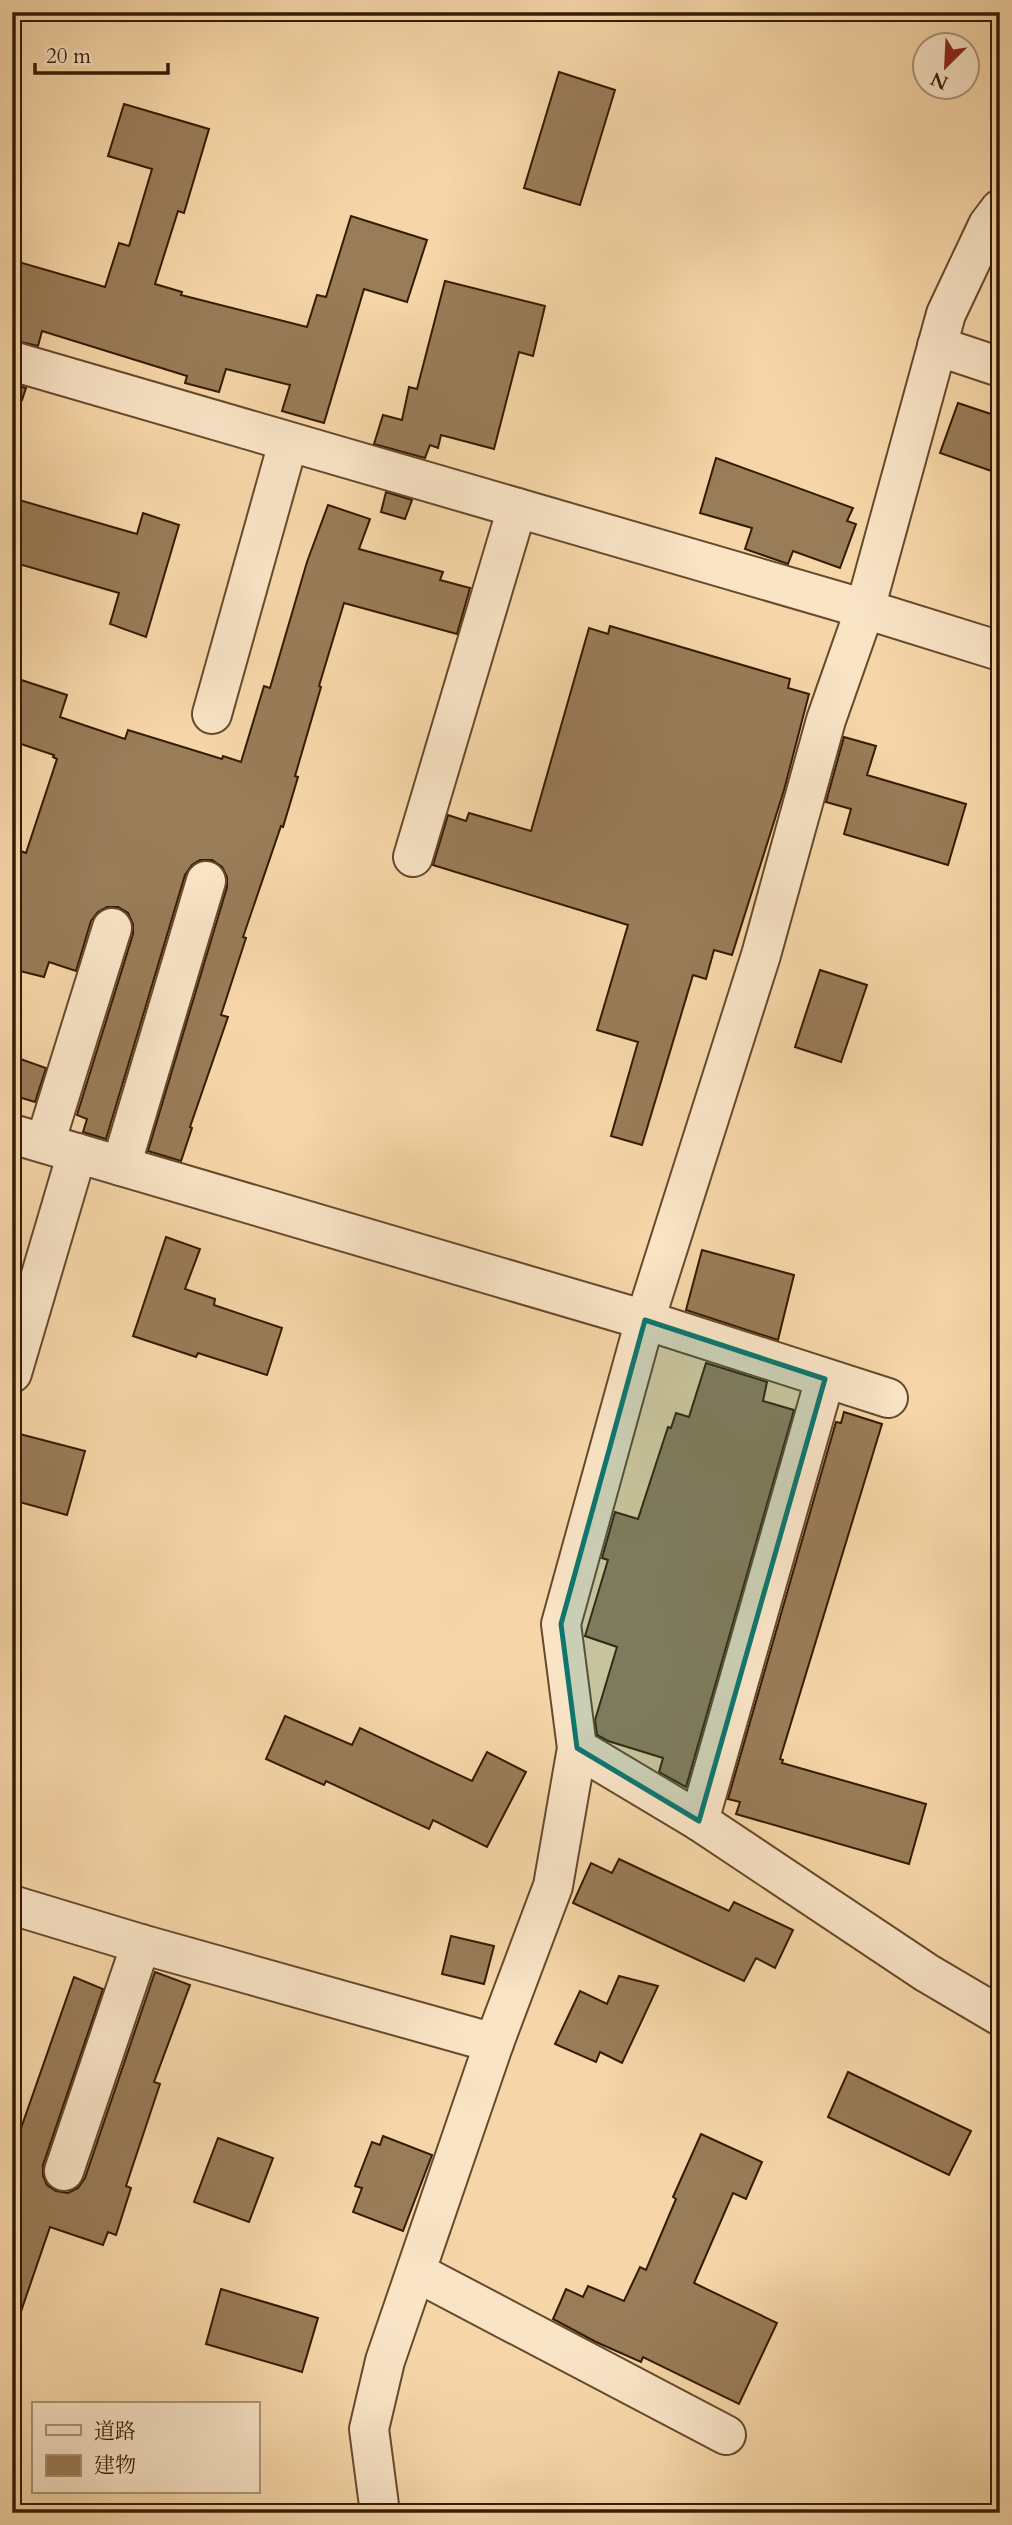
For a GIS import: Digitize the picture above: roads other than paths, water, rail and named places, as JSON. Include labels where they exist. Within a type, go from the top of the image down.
[{"type":"street","points":[[380,2513],[369,2428],[385,2361],[494,2043],[553,1886],[577,1748],[561,1624],[645,1320],[761,955],[825,720],[865,609],[946,314],[988,225],[1000,209]]},
{"type":"street","points":[[937,346],[1000,367]]},
{"type":"street","points":[[12,361],[865,609],[1000,651]]},
{"type":"street","points":[[212,714],[288,443]]},
{"type":"street","points":[[413,857],[517,508]]},
{"type":"street","points":[[121,1166],[206,881]]},
{"type":"street","points":[[12,1373],[45,1143],[112,928]]},
{"type":"street","points":[[45,1143],[645,1320],[888,1398]]},
{"type":"street","points":[[699,1821],[825,1379]]},
{"type":"street","points":[[577,1748],[699,1821],[928,1973],[1000,2016]]},
{"type":"street","points":[[12,1905],[494,2043]]},
{"type":"street","points":[[64,2171],[141,1944]]},
{"type":"street","points":[[416,2273],[726,2435]]}]
